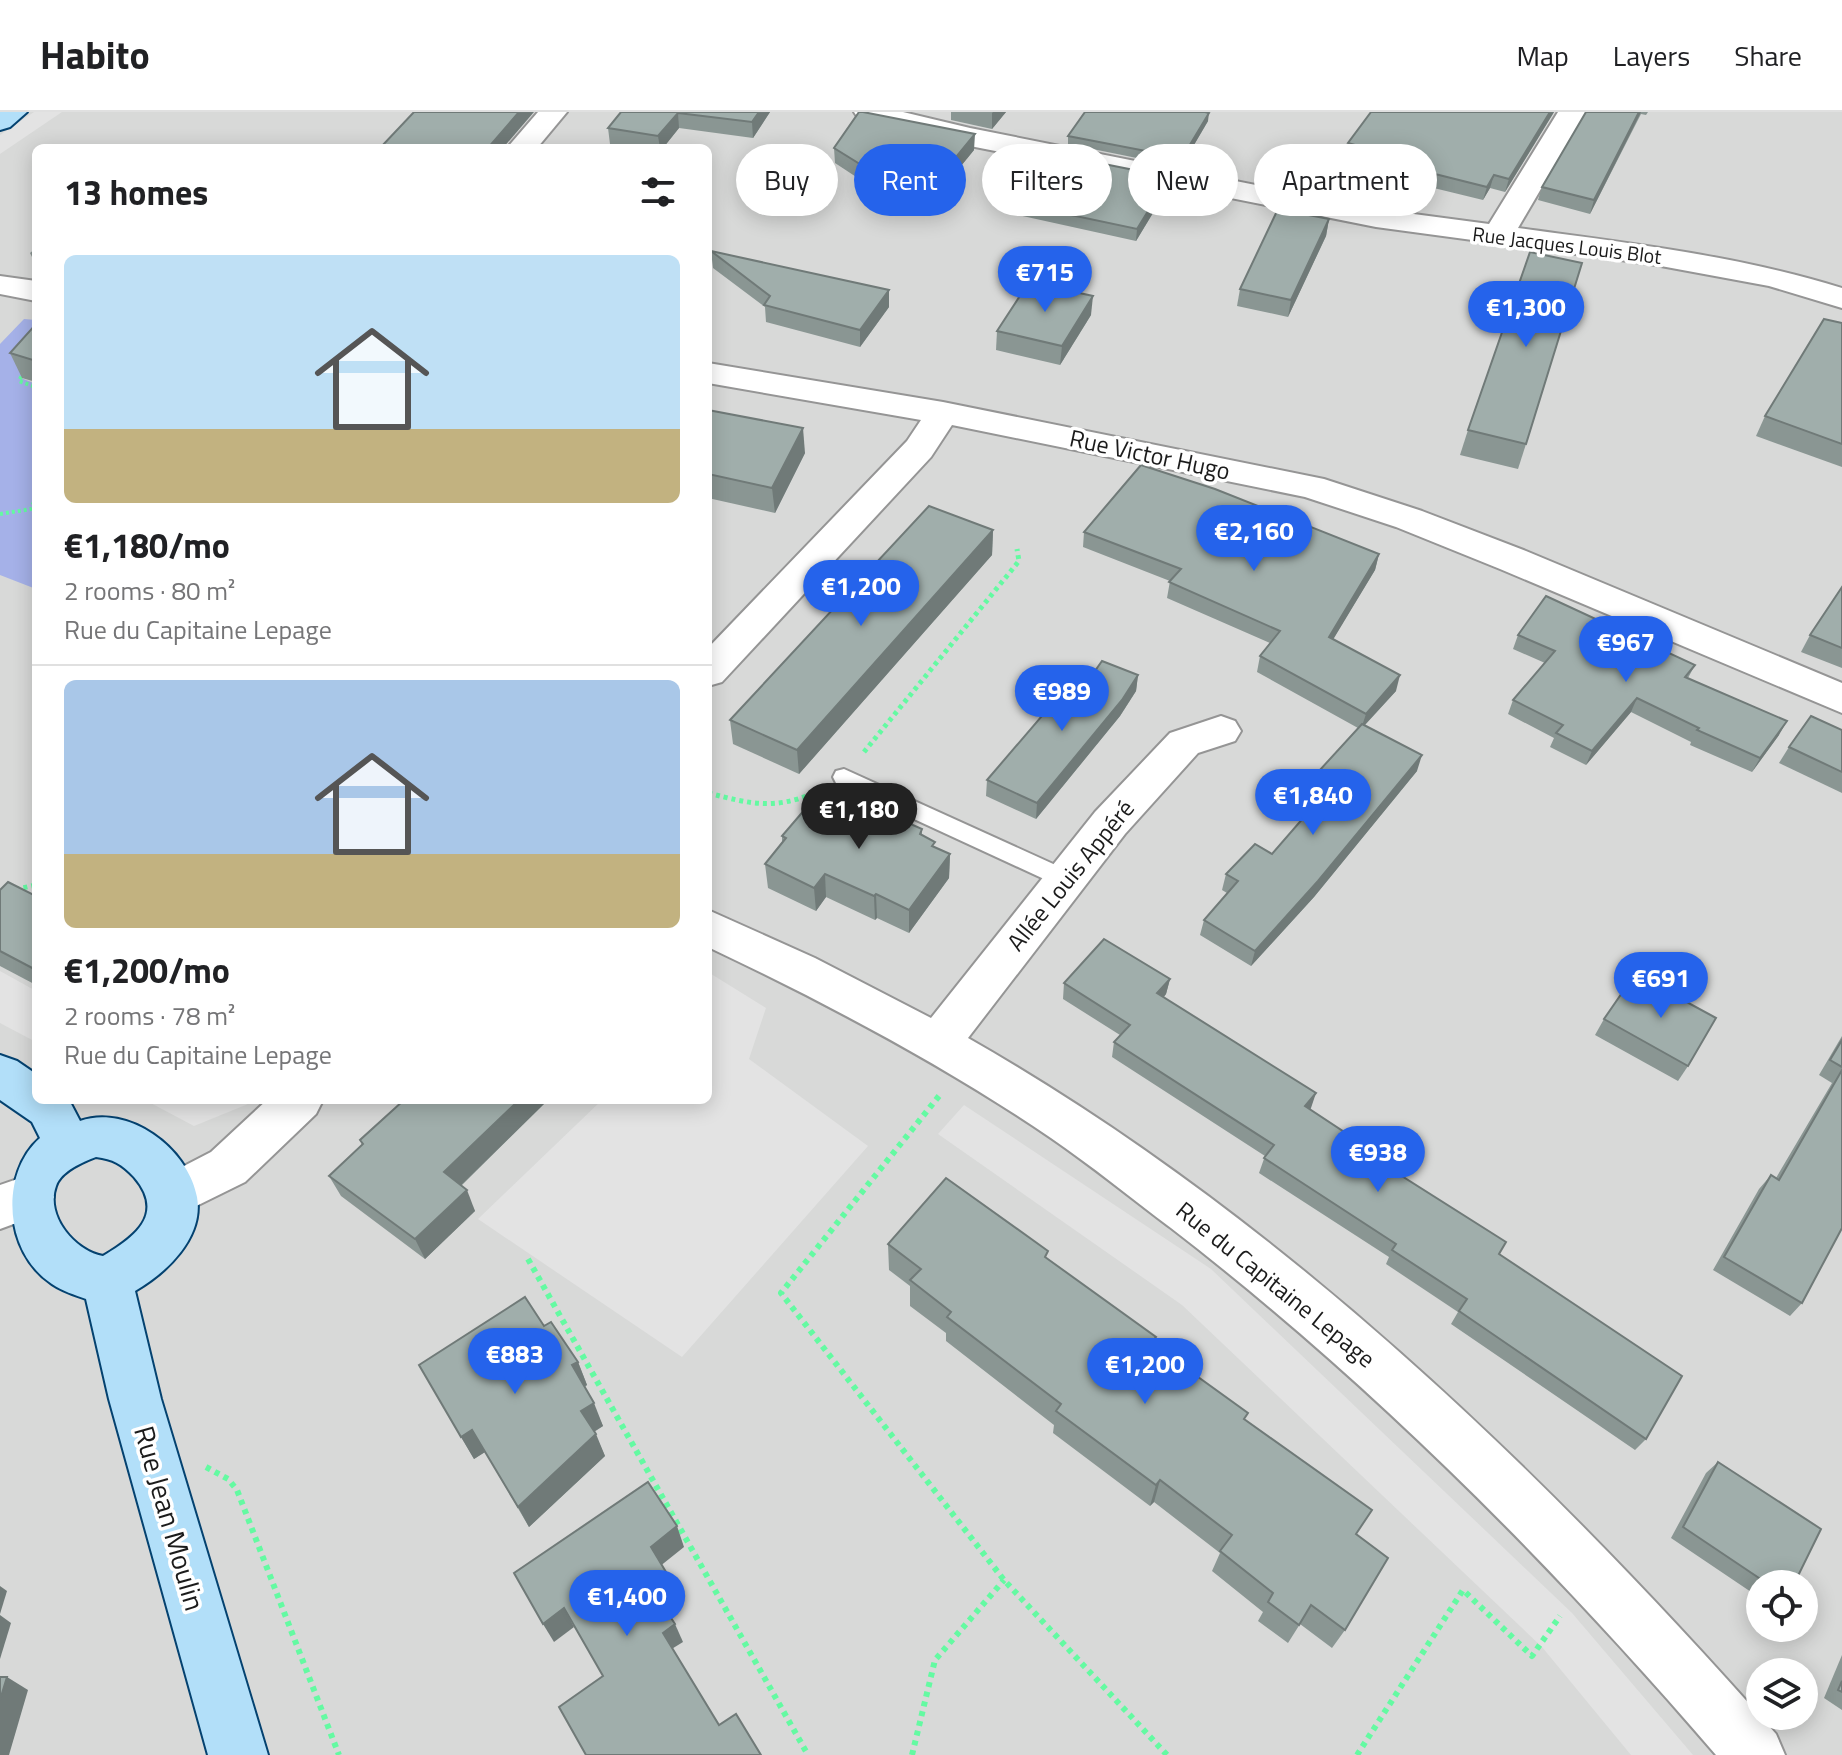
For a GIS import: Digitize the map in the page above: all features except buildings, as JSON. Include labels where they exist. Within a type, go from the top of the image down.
[{"type":"street","points":[[0,121],[13,112]]},
{"type":"street","points":[[525,144],[553,112]]},
{"type":"street","name":"Rue Jacques Louis Blot","points":[[868,112],[970,137],[1376,218],[1650,255],[1774,277],[1842,298]]},
{"type":"street","points":[[1498,235],[1572,112]]},
{"type":"street","points":[[0,285],[32,290]]},
{"type":"street","name":"Rue Victor Hugo","points":[[712,374],[943,413],[1296,484],[1355,500],[1513,560],[1842,699]]},
{"type":"street","points":[[712,668],[919,449],[943,413]]},
{"type":"street","name":"Allée Louis Appéré","points":[[952,1052],[1065,879],[1110,823],[1184,743],[1221,731]]},
{"type":"street","name":"Rue du Capitaine Lepage","points":[[712,929],[856,998],[1065,1121],[1315,1310],[1532,1512],[1679,1667],[1755,1755]]},
{"type":"street","points":[[0,1075],[32,1097]]},
{"type":"street","points":[[42,1104],[49,1108],[68,1145]]},
{"type":"street","points":[[172,1196],[228,1167],[295,1104]]},
{"type":"street","points":[[96,1136],[126,1141],[150,1160],[172,1196],[170,1220],[161,1241],[140,1261],[107,1279],[77,1274],[54,1255],[34,1222],[14,1202],[39,1169],[68,1145],[96,1136]]},
{"type":"street","name":"Rue Jean Moulin","points":[[107,1279],[135,1399],[238,1755]]},
{"type":"lane","points":[[844,777],[1065,879]]},
{"type":"path","points":[[30,360],[19,381],[32,386]]},
{"type":"path","points":[[1,517],[32,507]]},
{"type":"path","points":[[712,794],[761,806],[787,804],[827,788],[844,777],[1019,561],[1017,549]]},
{"type":"path","points":[[0,893],[32,886]]},
{"type":"path","points":[[952,1052],[781,1293],[1004,1580],[1167,1755]]},
{"type":"path","points":[[528,1259],[808,1755]]},
{"type":"path","name":"Rue Jean Moulin","points":[[210,1468],[228,1479],[237,1490],[339,1755]]},
{"type":"path","points":[[1357,1755],[1463,1590],[1532,1656],[1589,1572]]},
{"type":"path","points":[[912,1755],[935,1660],[1004,1580]]},
{"type":"shaded area","points":[[0,112],[1842,112],[1842,1755],[0,1755]]},
{"type":"shaded area","points":[[34,112],[62,112],[0,154],[0,135]]},
{"type":"shaded area","points":[[24,319],[32,320],[32,364],[21,378],[32,382],[32,587],[0,575],[0,344]]},
{"type":"shaded area","points":[[0,971],[32,989],[32,1040],[0,1023]]},
{"type":"shaded area","points":[[712,974],[766,1008],[749,1059],[868,1146],[682,1357],[478,1219],[598,1104],[712,1104]]},
{"type":"shaded area","points":[[153,1104],[248,1104],[194,1126]]},
{"type":"shaded area","points":[[964,1105],[1211,1269],[1572,1613],[1693,1755],[1631,1755],[1542,1647],[1182,1305],[938,1134]]}]
